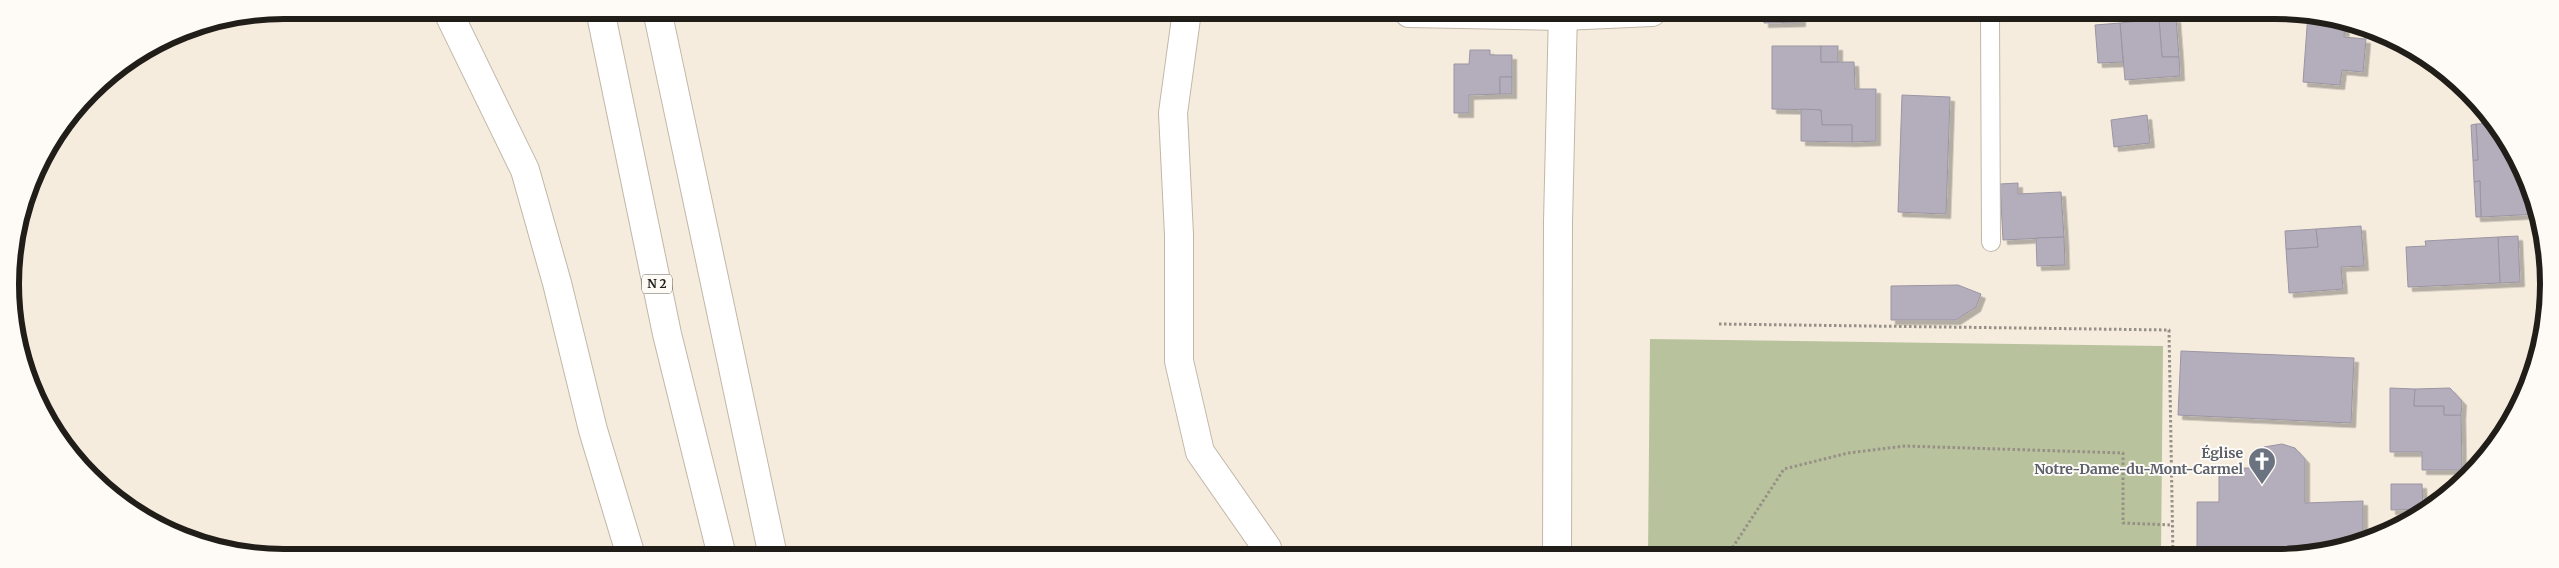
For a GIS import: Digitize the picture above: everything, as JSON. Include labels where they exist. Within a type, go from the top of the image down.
[{"type":"main road","points":[[451,19],[525,170],[557,282],[592,430],[629,549]]},
{"type":"main road","name":"N 2","points":[[602,19],[667,334],[720,549]]},
{"type":"main road","points":[[659,19],[771,549]]},
{"type":"main road","points":[[1186,19],[1173,113],[1180,235],[1179,361],[1200,452],[1267,549]]},
{"type":"main road","points":[[1557,549],[1558,222],[1563,19]]},
{"type":"lane","points":[[1990,19],[1991,242]]},
{"type":"path","points":[[1719,324],[2169,330],[2173,549]]},
{"type":"path","points":[[1732,549],[1784,469],[1848,453],[1905,446],[2124,453],[2123,523],[2172,525]]},
{"type":"green space","points":[[1650,339],[2163,346],[2161,549],[1648,549]]},
{"type":"building","points":[[1764,19],[1801,19],[1801,22],[1764,23]]},
{"type":"building","points":[[2159,19],[2176,19],[2179,57],[2162,57]]},
{"type":"building","points":[[2159,19],[2162,57],[2179,57],[2180,76],[2125,80],[2120,23]]},
{"type":"building","points":[[2307,21],[2345,28],[2344,37],[2366,39],[2363,72],[2342,70],[2340,85],[2303,82]]},
{"type":"building","points":[[2120,23],[2123,62],[2098,63],[2095,25]]},
{"type":"building","points":[[1772,46],[1821,46],[1821,62],[1854,62],[1855,89],[1876,89],[1876,141],[1852,142],[1852,125],[1822,125],[1821,110],[1772,109]]},
{"type":"building","points":[[1821,46],[1838,46],[1838,62],[1821,62]]},
{"type":"building","points":[[1470,50],[1490,50],[1490,55],[1512,55],[1512,77],[1500,77],[1500,94],[1469,95],[1469,113],[1454,113],[1454,64],[1469,64]]},
{"type":"building","points":[[1500,77],[1512,77],[1512,94],[1500,94]]},
{"type":"building","points":[[1902,95],[1950,97],[1946,214],[1898,212]]},
{"type":"building","points":[[1801,109],[1821,110],[1822,125],[1852,125],[1852,142],[1801,141]]},
{"type":"building","points":[[2147,115],[2150,143],[2114,147],[2111,120]]},
{"type":"building","points":[[2476,124],[2485,124],[2505,151],[2520,182],[2531,214],[2481,217],[2480,181],[2474,182],[2473,160],[2478,160]]},
{"type":"building","points":[[2476,124],[2478,160],[2473,160],[2471,125]]},
{"type":"building","points":[[2480,181],[2481,217],[2476,217],[2474,182]]},
{"type":"building","points":[[2018,183],[2018,194],[2061,192],[2064,237],[2003,240],[2000,184]]},
{"type":"building","points":[[2361,226],[2364,266],[2341,267],[2343,289],[2289,293],[2286,249],[2318,247],[2316,229]]},
{"type":"building","points":[[2316,229],[2318,247],[2286,249],[2285,231]]},
{"type":"building","points":[[2518,236],[2520,282],[2500,283],[2498,237]]},
{"type":"building","points":[[2064,237],[2065,265],[2037,266],[2036,238]]},
{"type":"building","points":[[2498,237],[2500,283],[2408,287],[2406,247],[2426,246],[2425,241]]},
{"type":"building","points":[[1958,285],[1981,294],[1976,307],[1956,320],[1891,320],[1891,286]]},
{"type":"building","points":[[2181,351],[2354,358],[2351,423],[2178,415]]},
{"type":"building","points":[[2390,388],[2415,389],[2414,406],[2444,406],[2444,415],[2461,415],[2462,470],[2422,470],[2422,452],[2390,452]]},
{"type":"building","points":[[2450,388],[2462,401],[2461,415],[2444,415],[2444,406],[2414,406],[2415,389]]},
{"type":"building","name":"Église Notre-Dame-du-Mont-Carmel","points":[[2282,444],[2295,448],[2305,459],[2305,503],[2363,501],[2363,534],[2327,544],[2292,549],[2197,549],[2197,502],[2219,502],[2219,468],[2251,468],[2254,456],[2264,447]]},
{"type":"building","points":[[2391,484],[2422,484],[2423,504],[2415,509],[2391,510]]},
{"type":"place","name":"Église Notre-Dame-du-Mont-Carmel","points":[[2262,485]]}]
